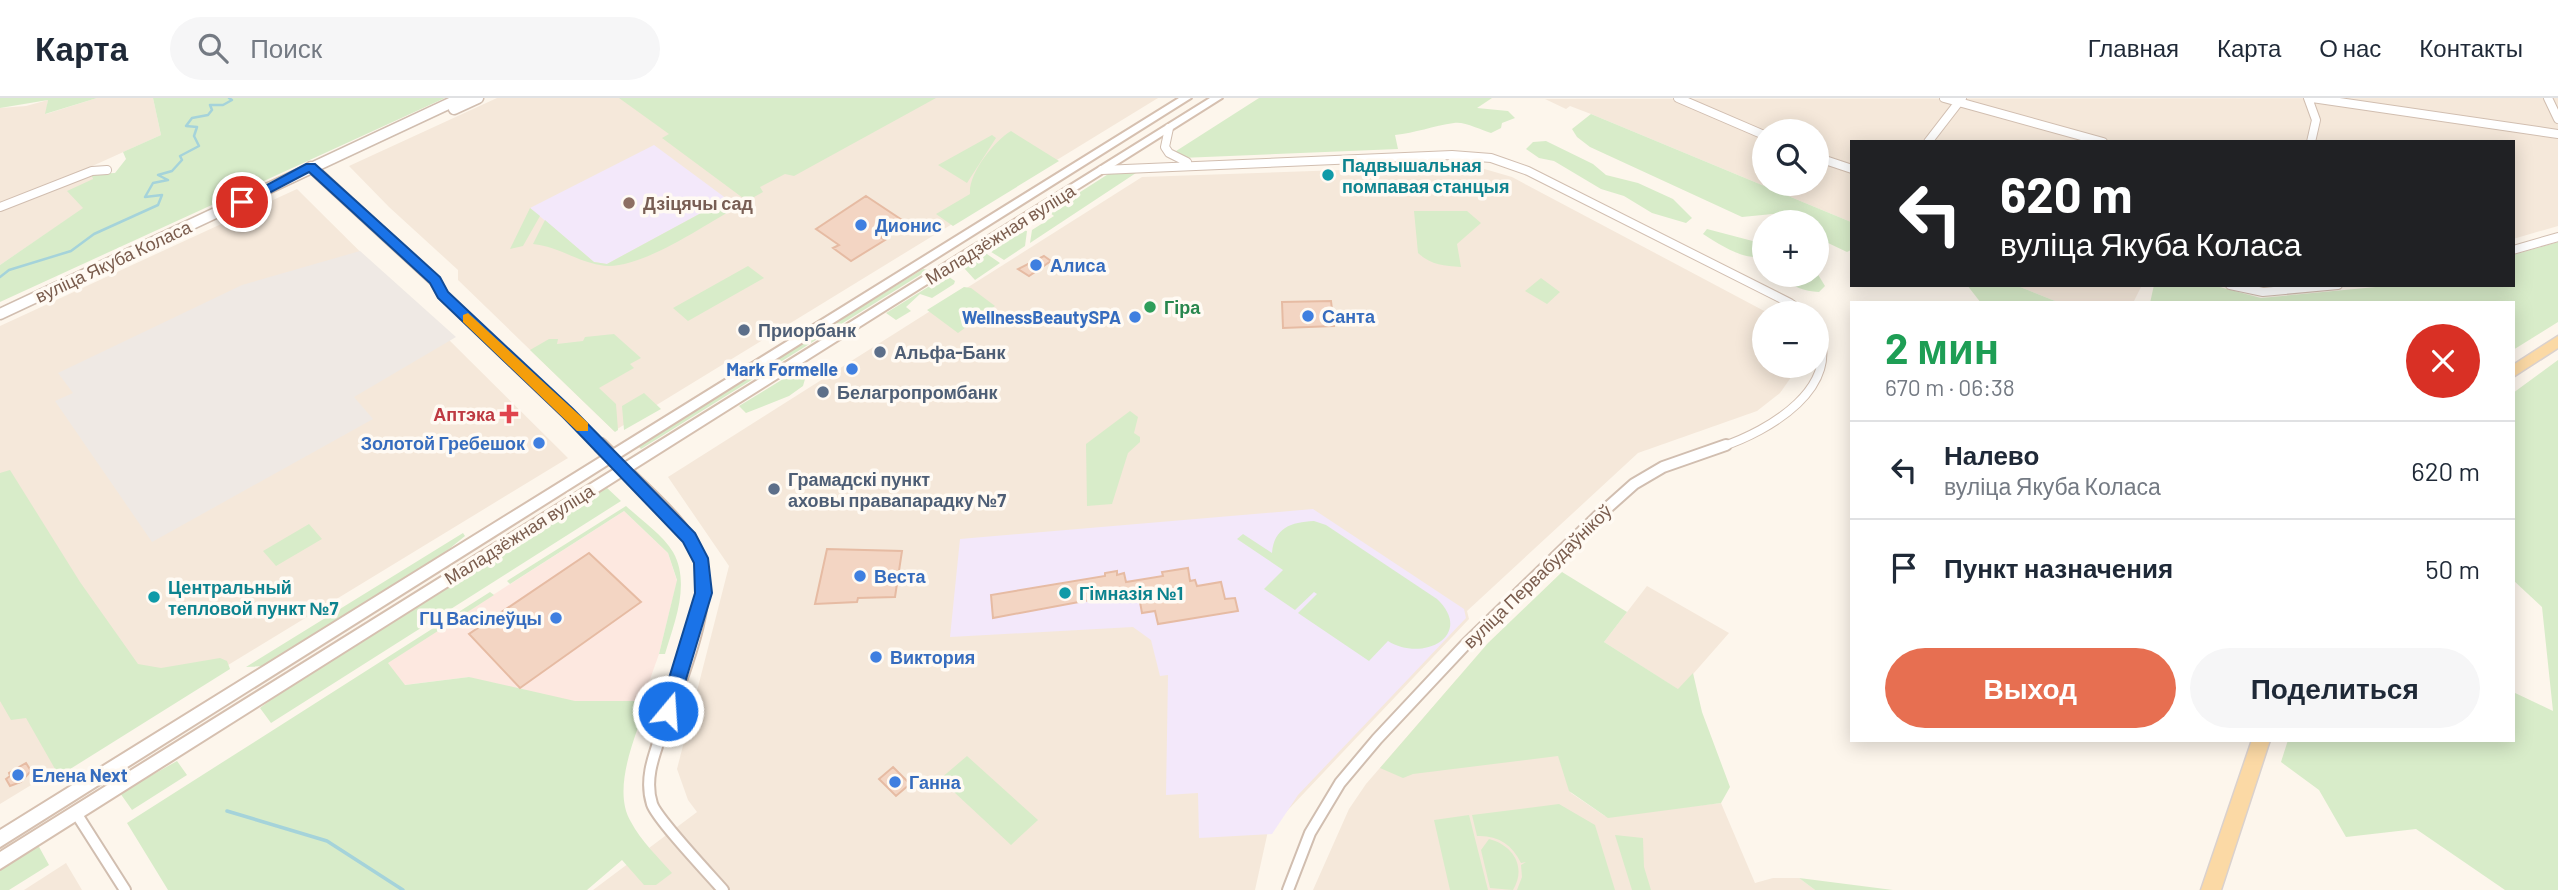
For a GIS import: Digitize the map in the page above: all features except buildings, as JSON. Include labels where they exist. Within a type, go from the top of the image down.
[{"type":"main road","name":"Маладзёжная вуліца","points":[[0,839],[1186,98]]},
{"type":"main road","name":"Маладзёжная вуліца","points":[[0,861],[1217,98]]},
{"type":"main road","points":[[2515,371],[2558,341]]},
{"type":"main road","points":[[611,456],[624,468]]},
{"type":"main road","points":[[250,682],[260,696]]},
{"type":"main road","points":[[2211,890],[2260,742]]},
{"type":"main road","points":[[66,797],[76,813]]},
{"type":"street","name":"вуліца Якуба Коласа","points":[[314,170],[461,98]]},
{"type":"street","name":"вуліца Якуба Коласа","points":[[0,314],[264,191],[478,98]]},
{"type":"street","points":[[1678,98],[1752,130]]},
{"type":"street","points":[[1944,98],[1960,100],[2096,140]]},
{"type":"street","points":[[2311,140],[2316,120],[2310,98],[2558,134]]},
{"type":"street","points":[[2548,98],[2558,118]]},
{"type":"street","points":[[1930,140],[1960,100]]},
{"type":"street","points":[[1169,128],[1165,147],[1177,159],[1191,164]]},
{"type":"street","points":[[1102,170],[1191,164],[1452,155],[1491,158],[1528,171],[1786,301]]},
{"type":"street","points":[[1829,161],[1850,168]]},
{"type":"street","points":[[0,207],[92,171],[107,170]]},
{"type":"street","points":[[314,170],[435,281],[443,295],[611,456]]},
{"type":"street","points":[[2515,249],[2558,237]]},
{"type":"street","points":[[2239,287],[2263,292],[2317,287]]},
{"type":"street","name":"вуліца Первабудаўнікоў","points":[[1289,890],[1328,799],[1347,771],[1463,646],[1632,486],[1663,466],[1749,435],[1778,420],[1818,378]]},
{"type":"street","points":[[624,468],[689,537],[702,562],[704,593],[653,759],[648,786],[658,816],[723,890]]},
{"type":"street","points":[[76,813],[125,890]]},
{"type":"shaded area","points":[[97,98],[153,98],[161,135],[88,168],[93,178],[84,208],[0,265],[0,108],[26,106],[48,100],[46,114]]},
{"type":"shaded area","points":[[497,98],[1158,98],[614,431],[458,280],[458,270],[349,166]]},
{"type":"shaded area","points":[[2558,98],[2558,226],[2515,238],[2515,140],[1850,140],[1850,222],[1829,213],[1829,210],[1822,210],[1788,196],[1829,196],[1829,119],[1752,119],[1752,181],[1570,106],[1566,109],[1545,99]]},
{"type":"shaded area","name":"Дзіцячы сад","points":[[654,145],[727,199],[607,264],[594,262],[530,208]]},
{"type":"shaded area","points":[[1456,166],[1481,168],[1512,177],[1752,304],[1752,378],[1791,378],[1780,393],[1757,411],[1638,453],[1467,611],[1469,619],[1268,831],[1255,890],[593,890],[697,812],[688,800],[677,769],[729,566],[668,477],[1142,177]]},
{"type":"shaded area","points":[[297,189],[568,458],[0,804],[0,326]]},
{"type":"shaded area","points":[[360,251],[456,337],[354,397],[373,419],[152,542],[55,401],[73,393],[58,373],[242,285]]},
{"type":"shaded area","points":[[2020,287],[2141,287],[2134,301],[2055,301]]},
{"type":"shaded area","points":[[1313,509],[1464,609],[1466,618],[1298,795],[1272,834],[1199,838],[1198,793],[1166,795],[1168,675],[1160,676],[1151,640],[1133,627],[950,637],[960,539]]},
{"type":"shaded area","points":[[624,511],[668,553],[677,581],[659,654],[627,744],[469,677],[404,685],[387,663]]},
{"type":"shaded area","points":[[1647,586],[1729,633],[1679,690],[1604,642]]},
{"type":"shaded area","points":[[1457,679],[1558,755],[1571,793],[1605,816],[1721,803],[1755,883],[1773,878],[1799,878],[1815,890],[1313,890],[1349,809],[1366,784]]},
{"type":"shaded area","points":[[66,863],[82,890],[24,890]]},
{"type":"green space","points":[[0,98],[97,98],[45,114],[48,100],[0,108]]},
{"type":"green space","points":[[153,98],[445,98],[0,302],[0,265],[83,208],[67,191],[93,179],[91,174],[115,173],[126,159],[123,152],[161,135]]},
{"type":"green space","points":[[619,98],[936,98],[794,176],[785,174],[760,187],[763,192],[747,201],[662,138],[669,134]]},
{"type":"green space","points":[[1259,98],[1492,98],[1477,108],[1508,111],[1515,118],[1502,123],[1501,128],[1491,133],[1458,123],[1395,135],[1398,149],[1181,158],[1173,153]]},
{"type":"green space","points":[[1591,114],[1752,181],[1752,196],[1788,196],[1822,210],[1752,210],[1752,216],[1742,217],[1590,147],[1577,137],[1572,129]]},
{"type":"green space","points":[[1011,131],[1059,161],[953,226],[936,214],[970,194],[973,177],[983,159],[997,142]]},
{"type":"green space","points":[[992,135],[996,138],[967,183],[938,165]]},
{"type":"green space","points":[[1546,141],[1593,164],[1606,175],[1638,183],[1673,199],[1692,218],[1686,223],[1652,213],[1624,196],[1601,189],[1554,161],[1539,158],[1526,149],[1533,142]]},
{"type":"green space","points":[[1142,169],[1030,243],[1032,230],[1054,216],[1049,212],[1113,171]]},
{"type":"green space","points":[[727,199],[737,207],[670,246],[615,266],[600,265],[533,244],[545,220],[594,262],[607,264]]},
{"type":"green space","points":[[530,208],[540,216],[523,246],[510,249]]},
{"type":"green space","points":[[1414,211],[1467,211],[1481,223],[1457,244],[1461,267],[1438,264],[1418,253]]},
{"type":"green space","points":[[1829,213],[1850,222],[1850,250],[1847,252],[1829,243]]},
{"type":"green space","points":[[1707,229],[1752,241],[1752,256],[1732,251],[1703,234]]},
{"type":"green space","points":[[1020,230],[1027,231],[1025,246],[1004,260],[988,250]]},
{"type":"green space","points":[[2558,242],[2558,322],[2515,349],[2515,301],[2150,301],[2154,287],[2220,287],[2261,298],[2376,287],[2515,287],[2515,254]]},
{"type":"green space","points":[[984,252],[1000,263],[975,280],[964,268],[967,262]]},
{"type":"green space","points":[[748,266],[764,278],[688,321],[673,308]]},
{"type":"green space","points":[[923,269],[928,270],[641,449],[637,445]]},
{"type":"green space","points":[[949,277],[955,281],[954,284],[932,298],[920,294],[906,307],[911,311],[896,320],[886,313],[941,279]]},
{"type":"green space","points":[[1541,278],[1560,292],[1547,304],[1525,291]]},
{"type":"green space","points":[[964,287],[971,288],[995,306],[958,333],[927,310]]},
{"type":"green space","points":[[1797,287],[1824,287],[1819,292]]},
{"type":"green space","points":[[1969,287],[2020,287],[2055,301],[1979,301]]},
{"type":"green space","points":[[614,334],[641,358],[630,364],[634,368],[599,388],[616,404],[618,430],[615,432],[530,350],[549,339],[558,339],[557,344]]},
{"type":"green space","points":[[2558,360],[2558,890],[2505,890],[2416,829],[2346,837],[2319,790],[2281,762],[2287,742],[2515,742],[2515,693],[2553,711],[2542,607],[2515,582],[2515,392]]},
{"type":"green space","points":[[796,371],[807,372],[803,386],[789,396],[746,413],[739,406]]},
{"type":"green space","points":[[644,393],[661,409],[624,430],[622,406]]},
{"type":"green space","points":[[1130,411],[1138,417],[1134,433],[1140,437],[1140,442],[1128,453],[1112,504],[1087,506],[1086,444]]},
{"type":"green space","points":[[10,470],[80,582],[138,664],[161,668],[220,658],[227,661],[230,669],[59,776],[26,718],[11,720],[0,701],[0,473]]},
{"type":"green space","points":[[606,487],[621,501],[271,723],[260,708],[298,679]]},
{"type":"green space","points":[[626,506],[663,539],[678,564],[681,590],[665,654],[659,654],[677,580],[668,553],[624,511],[510,584],[507,581]]},
{"type":"green space","points":[[1314,521],[1326,525],[1437,599],[1447,612],[1450,624],[1447,634],[1440,642],[1416,649],[1388,641],[1369,661],[1298,613],[1317,594],[1314,592],[1295,610],[1264,589],[1283,570],[1237,539],[1243,534],[1272,553],[1276,538],[1285,528]]},
{"type":"green space","points":[[309,524],[322,539],[276,566],[263,551]]},
{"type":"green space","points":[[463,533],[465,536],[438,558],[265,666],[246,667]]},
{"type":"green space","points":[[1562,572],[1627,612],[1604,642],[1678,689],[1693,673],[1702,712],[1730,787],[1721,803],[1608,818],[1569,791],[1558,756],[1413,774],[1403,778],[1380,768],[1488,643]]},
{"type":"green space","points":[[490,592],[494,595],[388,663],[405,685],[469,677],[575,701],[648,701],[632,745],[624,778],[625,809],[640,836],[672,873],[656,885],[644,885],[622,860],[587,890],[168,890],[127,823]]},
{"type":"green space","points":[[967,756],[1038,820],[1011,845],[940,779]]},
{"type":"green space","points":[[177,761],[187,775],[132,810],[120,793]]},
{"type":"green space","points":[[1559,804],[1595,825],[1615,890],[1517,890],[1522,877],[1521,865],[1526,862],[1521,863],[1503,842],[1491,837],[1477,836],[1472,815]]},
{"type":"green space","points":[[1469,815],[1488,890],[1450,890],[1434,820]]},
{"type":"green space","points":[[1615,835],[1643,838],[1644,867],[1651,890],[1632,890]]},
{"type":"green space","points":[[1489,839],[1505,846],[1515,858],[1519,873],[1513,890],[1490,888],[1481,850]]},
{"type":"green space","points":[[38,845],[49,865],[9,890],[0,890],[0,869]]},
{"type":"green space","points":[[1799,878],[1893,890],[1815,890]]},
{"type":"waterway","points":[[0,277],[9,270],[71,251],[94,234],[158,205],[162,195],[145,197],[153,183],[168,180],[158,175],[172,171],[182,160],[180,156],[199,146],[194,136],[197,127],[186,126],[192,118],[208,115],[212,110],[210,105],[223,105],[232,100],[229,98]]},
{"type":"waterway","points":[[227,811],[327,841],[403,890]]},
{"type":"slow traffic","points":[[468,318],[582,427]]},
{"type":"place","name":"Падвышальная помпавая станцыя","points":[[1328,175]]},
{"type":"place","name":"Дзіцячы сад","points":[[629,203]]},
{"type":"place","name":"Дионис","points":[[861,225]]},
{"type":"place","name":"Алиса","points":[[1036,265]]},
{"type":"place","name":"Гіра","points":[[1150,307]]},
{"type":"place","name":"Санта","points":[[1308,316]]},
{"type":"place","name":"WellnessBeautySPA","points":[[1135,317]]},
{"type":"place","name":"Приорбанк","points":[[744,330]]},
{"type":"place","name":"Альфа-Банк","points":[[880,352]]},
{"type":"place","name":"Mark Formelle","points":[[852,369]]},
{"type":"place","name":"Белагропромбанк","points":[[823,392]]},
{"type":"place","name":"Аптэка","points":[[509,414]]},
{"type":"place","name":"Золотой Гребешок","points":[[539,443]]},
{"type":"place","name":"Грамадскі пункт аховы правапарадку №7","points":[[774,489]]},
{"type":"place","name":"Веста","points":[[860,576]]},
{"type":"place","name":"Гімназія №1","points":[[1065,593]]},
{"type":"place","name":"Центральный тепловой пункт №7","points":[[154,597]]},
{"type":"place","name":"ГЦ Васілеўцы","points":[[556,618]]},
{"type":"place","name":"Виктория","points":[[876,657]]},
{"type":"place","name":"Елена Next","points":[[18,775]]},
{"type":"place","name":"Ганна","points":[[895,782]]},
{"type":"route","points":[[242,202],[311,167],[435,281],[443,295],[568,413],[689,537],[702,562],[704,593],[668,711]]}]
